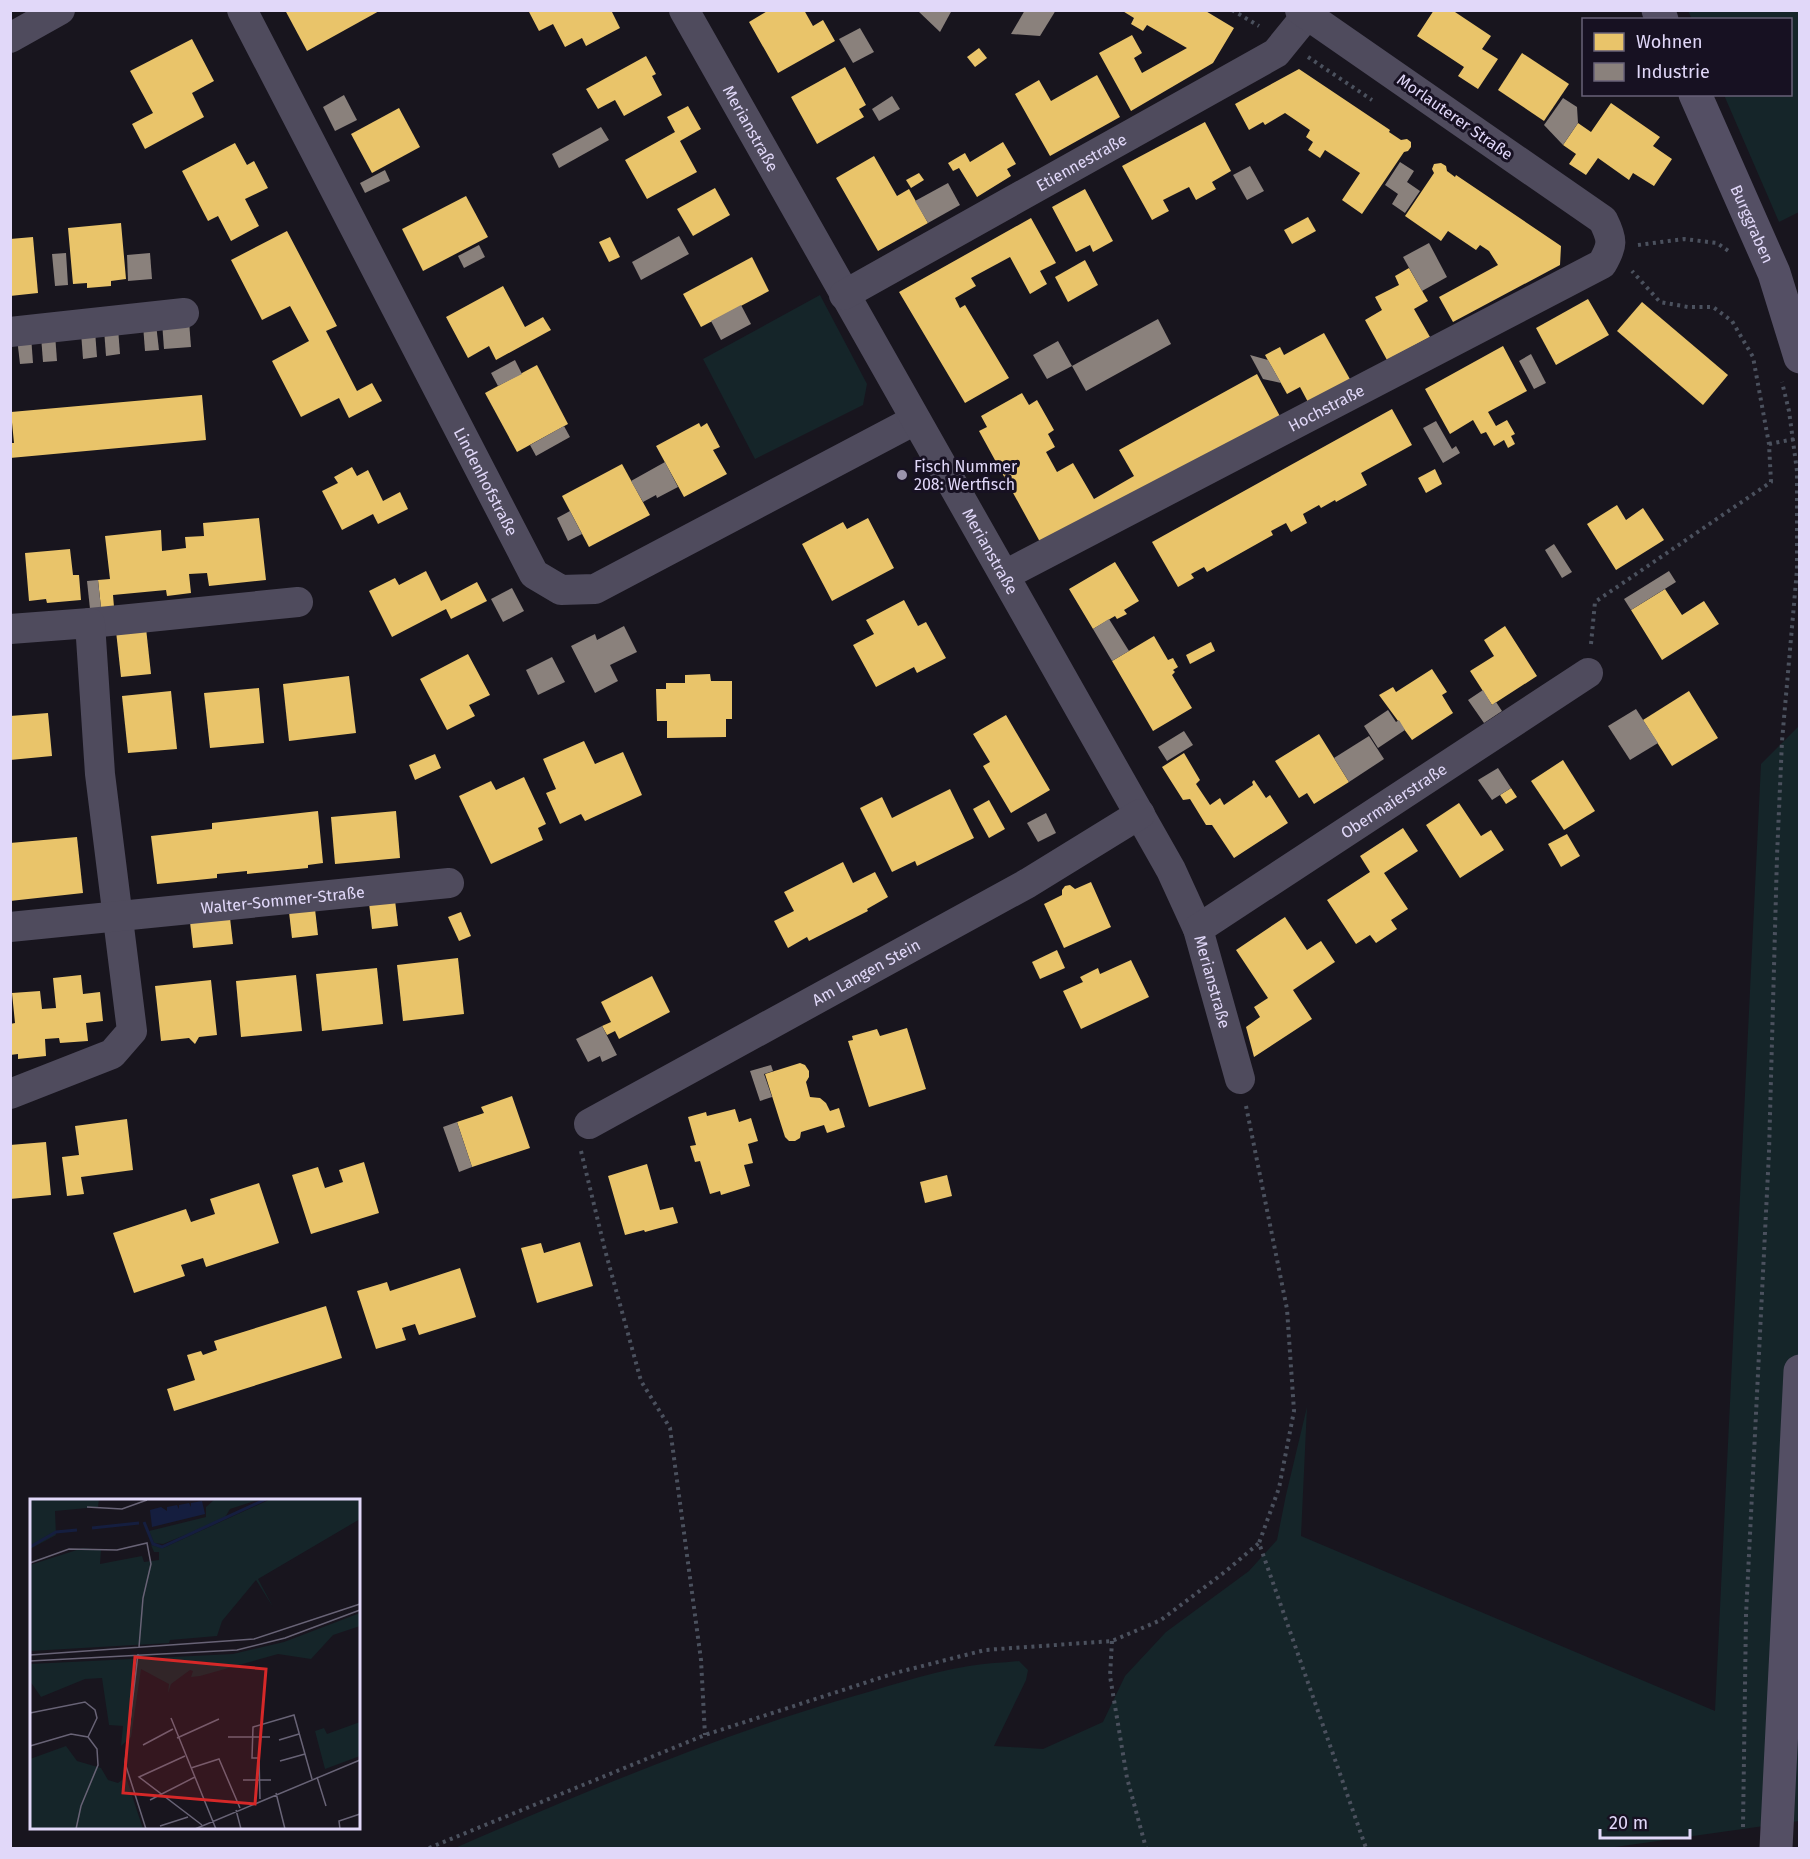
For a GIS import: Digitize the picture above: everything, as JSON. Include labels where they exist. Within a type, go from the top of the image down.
[{"type":"street","points":[[10,38],[60,10]]},
{"type":"street","name":"Lindenhofstraße","points":[[242,10],[534,574],[552,585],[561,590],[595,589],[915,420]]},
{"type":"street","name":"Merianstraße","points":[[684,10],[1171,870],[1198,929],[1240,1078]]},
{"type":"street","name":"Etiennestraße","points":[[844,295],[1276,53],[1306,12]]},
{"type":"street","name":"Morlauterer Straße","points":[[1306,12],[1603,220],[1610,234],[1611,248]]},
{"type":"street","name":"Burggraben","points":[[1696,96],[1773,273],[1791,368]]},
{"type":"street","name":"Hochstraße","points":[[1005,575],[1602,264],[1611,248]]},
{"type":"street","points":[[10,332],[184,313]]},
{"type":"street","points":[[10,629],[298,602]]},
{"type":"street","points":[[10,1094],[112,1054],[132,1031],[100,774],[90,623]]},
{"type":"street","name":"Obermaierstraße","points":[[1198,929],[1588,673]]},
{"type":"street","name":"Am Langen Stein","points":[[589,1124],[1028,883],[1140,814]]},
{"type":"street","name":"Walter-Sommer-Straße","points":[[10,927],[449,883]]},
{"type":"street","points":[[1776,1848],[1800,1371]]},
{"type":"path","points":[[1611,248],[1684,239],[1717,243],[1743,260],[1773,273]]},
{"type":"path","points":[[1588,673],[1595,602],[1771,482],[1769,444],[1753,357],[1732,321],[1713,307],[1688,307],[1660,302],[1611,248]]},
{"type":"path","points":[[1742,1837],[1746,1616],[1769,1152],[1778,833],[1782,741],[1797,570],[1797,471],[1789,411],[1791,368]]},
{"type":"path","points":[[1769,444],[1800,438]]},
{"type":"path","points":[[429,1848],[705,1735],[895,1673],[985,1650],[1112,1641],[1161,1620],[1259,1543],[1279,1488],[1294,1411],[1287,1309],[1240,1078]]},
{"type":"path","points":[[589,1124],[580,1149],[605,1250],[641,1381],[670,1428],[701,1659],[705,1735]]},
{"type":"path","points":[[1259,1543],[1366,1848]]},
{"type":"path","points":[[1112,1641],[1110,1676],[1127,1779],[1146,1848]]},
{"type":"shaded area","points":[[1688,11],[1799,11],[1799,212],[1779,222],[1724,96],[1792,96],[1792,18],[1692,18]]},
{"type":"shaded area","points":[[820,295],[867,384],[863,405],[755,459],[703,359]]},
{"type":"shaded area","points":[[1799,726],[1799,1821],[1608,1848],[455,1848],[692,1750],[788,1716],[952,1669],[1019,1661],[1028,1670],[1026,1680],[994,1746],[1043,1749],[1103,1722],[1125,1676],[1166,1632],[1249,1571],[1277,1540],[1307,1407],[1301,1536],[1715,1711],[1761,764]]},
{"type":"building: Wohnen","points":[[285,10],[381,10],[307,51]]},
{"type":"building: Wohnen","points":[[528,10],[611,10],[620,28],[586,46],[582,38],[565,47],[553,24],[539,31]]},
{"type":"building: Wohnen","points":[[769,10],[804,10],[813,26],[823,20],[835,41],[778,73],[749,22]]},
{"type":"building: Wohnen","points":[[1121,10],[1204,10],[1234,28],[1213,63],[1131,111],[1099,53],[1132,35],[1142,53],[1134,58],[1142,73],[1187,48],[1147,25],[1143,31],[1131,24],[1134,18]]},
{"type":"building: Wohnen","points":[[1434,10],[1452,10],[1491,36],[1482,49],[1498,59],[1478,89],[1458,76],[1464,67],[1417,36]]},
{"type":"building: Wohnen","points":[[192,39],[214,81],[192,93],[204,117],[145,149],[132,124],[153,113],[130,71]]},
{"type":"building: Wohnen","points":[[979,48],[987,58],[975,67],[967,57]]},
{"type":"building: Wohnen","points":[[1522,53],[1569,84],[1544,121],[1498,90]]},
{"type":"building: Wohnen","points":[[646,56],[656,74],[652,76],[662,95],[624,116],[615,100],[598,109],[586,89]]},
{"type":"building: Wohnen","points":[[845,67],[866,105],[859,109],[864,117],[817,144],[791,97]]},
{"type":"building: Wohnen","points":[[1299,69],[1390,130],[1389,132],[1401,140],[1407,139],[1411,142],[1411,147],[1404,152],[1362,214],[1342,200],[1360,173],[1325,150],[1320,158],[1308,150],[1313,142],[1306,137],[1310,130],[1285,113],[1265,125],[1263,122],[1249,130],[1235,104]]},
{"type":"building: Wohnen","points":[[1097,75],[1120,117],[1050,156],[1015,94],[1039,80],[1051,101]]},
{"type":"building: Wohnen","points":[[1611,103],[1660,137],[1653,146],[1672,159],[1654,186],[1633,173],[1629,180],[1598,158],[1586,175],[1569,164],[1576,154],[1563,145],[1578,123],[1591,132]]},
{"type":"building: Wohnen","points":[[688,106],[701,129],[680,141],[697,172],[647,199],[625,160],[675,132],[667,117]]},
{"type":"building: Wohnen","points":[[399,108],[420,147],[372,173],[351,134]]},
{"type":"building: Wohnen","points":[[1205,122],[1231,171],[1212,182],[1216,189],[1196,200],[1189,187],[1163,200],[1169,211],[1152,220],[1122,166]]},
{"type":"building: Wohnen","points":[[1003,142],[1016,164],[1007,169],[1011,176],[977,197],[959,168],[953,171],[948,163],[965,153],[970,162]]},
{"type":"building: Wohnen","points":[[235,143],[247,165],[254,161],[268,188],[245,199],[259,226],[231,241],[218,216],[208,221],[182,171]]},
{"type":"building: Wohnen","points":[[874,156],[897,196],[909,189],[928,223],[878,251],[836,178]]},
{"type":"building: Wohnen","points":[[1441,163],[1455,177],[1456,175],[1561,246],[1560,265],[1453,322],[1439,297],[1498,265],[1489,251],[1480,245],[1476,250],[1448,231],[1441,241],[1405,216],[1434,173],[1432,169],[1434,164]]},
{"type":"building: Wohnen","points":[[919,173],[924,180],[911,188],[906,180]]},
{"type":"building: Wohnen","points":[[715,188],[730,215],[693,236],[677,209]]},
{"type":"building: Wohnen","points":[[1085,189],[1113,241],[1093,252],[1090,245],[1076,252],[1052,207]]},
{"type":"building: Wohnen","points":[[466,196],[488,237],[423,271],[402,229]]},
{"type":"building: Wohnen","points":[[1308,217],[1316,231],[1292,244],[1284,230]]},
{"type":"building: Wohnen","points":[[1031,218],[1056,263],[1040,271],[1047,284],[1030,294],[1010,257],[971,278],[976,286],[955,298],[960,308],[965,305],[1009,378],[965,403],[899,292]]},
{"type":"building: Wohnen","points":[[121,223],[126,279],[111,281],[111,286],[87,288],[87,283],[73,284],[68,228]]},
{"type":"building: Wohnen","points":[[287,231],[337,326],[326,331],[357,391],[372,383],[382,401],[349,418],[339,398],[301,417],[272,361],[309,341],[290,306],[262,320],[231,260]]},
{"type":"building: Wohnen","points":[[33,237],[38,293],[10,296],[10,239]]},
{"type":"building: Wohnen","points":[[610,237],[620,257],[609,262],[599,242]]},
{"type":"building: Wohnen","points":[[752,257],[769,291],[701,327],[683,294]]},
{"type":"building: Wohnen","points":[[1085,260],[1098,285],[1068,302],[1055,277]]},
{"type":"building: Wohnen","points":[[1409,268],[1428,301],[1414,309],[1430,337],[1387,360],[1365,320],[1382,310],[1375,297],[1399,285],[1395,276]]},
{"type":"building: Wohnen","points":[[503,286],[525,327],[543,317],[551,330],[496,360],[489,346],[468,358],[446,317]]},
{"type":"building: Wohnen","points":[[1588,299],[1609,335],[1556,365],[1536,328]]},
{"type":"building: Wohnen","points":[[1642,302],[1728,375],[1703,405],[1617,331]]},
{"type":"building: Wohnen","points":[[1324,333],[1351,381],[1309,404],[1300,387],[1287,394],[1265,355],[1280,347],[1284,355]]},
{"type":"building: Wohnen","points":[[1503,346],[1527,391],[1488,412],[1496,426],[1507,420],[1515,434],[1511,436],[1515,444],[1508,448],[1504,440],[1494,446],[1486,432],[1481,434],[1473,420],[1450,434],[1425,389]]},
{"type":"building: Wohnen","points":[[537,365],[568,424],[517,452],[485,393]]},
{"type":"building: Wohnen","points":[[1257,374],[1282,420],[1045,551],[979,431],[987,427],[981,416],[1022,393],[1029,405],[1037,400],[1054,430],[1048,434],[1055,447],[1046,452],[1057,472],[1073,463],[1094,499],[1134,476],[1119,450]]},
{"type":"building: Wohnen","points":[[202,395],[206,440],[10,458],[10,443],[14,443],[11,412]]},
{"type":"building: Wohnen","points":[[1392,409],[1412,445],[1361,473],[1367,485],[1336,502],[1335,500],[1321,508],[1319,505],[1303,514],[1307,523],[1291,532],[1286,523],[1271,531],[1273,535],[1207,572],[1204,567],[1191,574],[1194,578],[1178,587],[1152,542]]},
{"type":"building: Wohnen","points":[[699,423],[701,427],[707,423],[720,447],[713,450],[727,474],[684,497],[656,446]]},
{"type":"building: Wohnen","points":[[622,464],[650,515],[589,547],[562,496]]},
{"type":"building: Wohnen","points":[[352,467],[357,476],[368,470],[383,501],[400,492],[408,509],[378,524],[373,514],[342,530],[322,491],[338,483],[334,477]]},
{"type":"building: Wohnen","points":[[1435,469],[1442,484],[1426,493],[1418,478]]},
{"type":"building: Wohnen","points":[[1617,505],[1626,520],[1643,508],[1664,540],[1616,570],[1587,524]]},
{"type":"building: Wohnen","points":[[259,518],[266,580],[209,586],[207,573],[189,574],[191,593],[167,596],[166,590],[113,595],[114,607],[101,608],[98,580],[110,579],[105,536],[161,530],[162,551],[186,548],[185,537],[204,536],[203,523]]},
{"type":"building: Wohnen","points":[[868,518],[894,568],[832,601],[802,544],[843,522],[847,529]]},
{"type":"building: Wohnen","points":[[70,549],[73,575],[79,575],[81,600],[47,603],[46,599],[29,601],[25,553]]},
{"type":"building: Wohnen","points":[[1115,562],[1139,601],[1124,610],[1127,614],[1117,619],[1115,616],[1093,629],[1069,589]]},
{"type":"building: Wohnen","points":[[426,571],[441,601],[477,582],[487,601],[451,619],[446,609],[392,637],[369,591],[395,578],[399,585]]},
{"type":"building: Wohnen","points":[[1665,589],[1682,615],[1704,601],[1719,624],[1662,660],[1631,610]]},
{"type":"building: Wohnen","points":[[904,600],[918,626],[926,622],[946,658],[917,673],[914,667],[876,687],[853,645],[874,634],[866,620]]},
{"type":"building: Wohnen","points":[[1505,626],[1537,676],[1492,705],[1470,671],[1494,656],[1484,640]]},
{"type":"building: Wohnen","points":[[146,628],[151,674],[121,677],[116,631]]},
{"type":"building: Wohnen","points":[[1154,636],[1168,660],[1173,658],[1178,667],[1173,670],[1175,672],[1172,675],[1192,708],[1153,731],[1112,661]]},
{"type":"building: Wohnen","points":[[1211,642],[1215,651],[1190,664],[1186,655]]},
{"type":"building: Wohnen","points":[[468,654],[490,695],[469,705],[475,716],[447,730],[420,679]]},
{"type":"building: Wohnen","points":[[1432,669],[1447,692],[1442,695],[1453,713],[1412,740],[1379,695],[1393,687],[1396,692]]},
{"type":"building: Wohnen","points":[[710,674],[711,681],[732,681],[732,719],[726,719],[726,737],[667,738],[667,721],[657,721],[656,689],[666,689],[666,683],[685,683],[685,675]]},
{"type":"building: Wohnen","points":[[349,676],[356,733],[289,741],[283,684]]},
{"type":"building: Wohnen","points":[[259,688],[264,743],[210,748],[204,693]]},
{"type":"building: Wohnen","points":[[171,691],[177,749],[128,753],[122,696]]},
{"type":"building: Wohnen","points":[[1689,691],[1718,738],[1672,766],[1643,720]]},
{"type":"building: Wohnen","points":[[48,713],[52,756],[10,760],[10,716]]},
{"type":"building: Wohnen","points":[[1006,715],[1050,790],[1011,813],[983,766],[990,762],[973,734]]},
{"type":"building: Wohnen","points":[[1319,734],[1349,782],[1314,804],[1307,793],[1299,798],[1275,761]]},
{"type":"building: Wohnen","points":[[584,741],[595,764],[623,752],[642,795],[585,821],[581,814],[560,824],[546,793],[556,789],[543,759]]},
{"type":"building: Wohnen","points":[[1184,753],[1200,780],[1196,784],[1210,805],[1220,798],[1224,805],[1253,785],[1254,780],[1266,798],[1270,795],[1288,823],[1234,858],[1212,825],[1206,825],[1190,799],[1183,800],[1162,767]]},
{"type":"building: Wohnen","points":[[435,754],[441,768],[415,780],[409,765]]},
{"type":"building: Wohnen","points":[[1563,760],[1595,811],[1564,830],[1531,781]]},
{"type":"building: Wohnen","points":[[524,777],[546,824],[538,828],[543,840],[491,864],[459,796],[491,781],[496,790]]},
{"type":"building: Wohnen","points":[[1511,788],[1517,797],[1506,804],[1500,795]]},
{"type":"building: Wohnen","points":[[950,789],[974,838],[917,866],[915,861],[892,872],[860,808],[882,797],[892,818]]},
{"type":"building: Wohnen","points":[[989,800],[1005,829],[989,838],[973,809]]},
{"type":"building: Wohnen","points":[[1459,803],[1481,836],[1491,830],[1504,850],[1460,878],[1426,825]]},
{"type":"building: Wohnen","points":[[318,811],[323,863],[308,865],[308,868],[247,874],[247,871],[217,874],[217,878],[157,884],[151,836],[212,829],[212,823]]},
{"type":"building: Wohnen","points":[[396,811],[400,858],[335,864],[331,817]]},
{"type":"building: Wohnen","points":[[1403,828],[1418,851],[1384,873],[1408,909],[1391,920],[1397,929],[1376,943],[1370,935],[1356,944],[1327,900],[1370,872],[1360,856]]},
{"type":"building: Wohnen","points":[[1567,834],[1580,856],[1561,867],[1548,844]]},
{"type":"building: Wohnen","points":[[77,837],[83,893],[10,901],[10,843]]},
{"type":"building: Wohnen","points":[[843,862],[853,883],[875,872],[888,897],[867,909],[868,911],[809,941],[807,937],[788,948],[774,921],[794,911],[784,892]]},
{"type":"building: Wohnen","points":[[1091,882],[1111,927],[1064,948],[1044,904],[1062,895],[1065,886],[1070,885],[1075,889]]},
{"type":"building: Wohnen","points":[[395,900],[398,926],[372,929],[369,903]]},
{"type":"building: Wohnen","points":[[315,909],[318,935],[292,938],[289,912]]},
{"type":"building: Wohnen","points":[[461,912],[471,936],[459,941],[448,917]]},
{"type":"building: Wohnen","points":[[1285,917],[1307,950],[1321,941],[1335,962],[1293,990],[1312,1019],[1254,1057],[1246,1027],[1260,1017],[1254,1007],[1268,998],[1236,950]]},
{"type":"building: Wohnen","points":[[230,918],[233,944],[193,948],[190,922]]},
{"type":"building: Wohnen","points":[[1057,950],[1065,968],[1040,979],[1032,962]]},
{"type":"building: Wohnen","points":[[458,958],[464,1014],[403,1021],[397,965]]},
{"type":"building: Wohnen","points":[[1131,960],[1149,997],[1081,1029],[1063,991],[1083,982],[1080,977],[1098,968],[1100,974]]},
{"type":"building: Wohnen","points":[[377,968],[383,1024],[322,1031],[316,974]]},
{"type":"building: Wohnen","points":[[81,975],[83,994],[100,992],[103,1021],[86,1023],[88,1041],[60,1043],[59,1038],[45,1039],[46,1056],[18,1059],[18,1054],[10,1055],[10,1024],[15,1023],[12,993],[40,991],[42,1009],[56,1008],[53,978]]},
{"type":"building: Wohnen","points":[[296,975],[302,1031],[241,1037],[236,981]]},
{"type":"building: Wohnen","points":[[652,976],[670,1012],[619,1039],[615,1031],[607,1035],[602,1026],[611,1022],[601,1002]]},
{"type":"building: Wohnen","points":[[211,980],[217,1035],[199,1037],[195,1044],[189,1038],[161,1041],[155,986]]},
{"type":"building: Wohnen","points":[[907,1028],[926,1089],[869,1107],[848,1041],[853,1040],[852,1036],[877,1029],[880,1036]]},
{"type":"building: Wohnen","points":[[800,1063],[805,1065],[809,1071],[806,1082],[810,1097],[820,1098],[830,1111],[839,1108],[845,1127],[827,1133],[824,1125],[801,1132],[800,1138],[789,1141],[785,1137],[765,1074]]},
{"type":"building: Wohnen","points":[[512,1096],[530,1148],[472,1167],[457,1122],[484,1113],[481,1107]]},
{"type":"building: Wohnen","points":[[735,1109],[739,1122],[751,1118],[758,1141],[748,1144],[753,1163],[744,1165],[750,1186],[721,1195],[720,1191],[710,1194],[700,1161],[695,1162],[690,1146],[696,1145],[688,1117],[706,1112],[707,1116]]},
{"type":"building: Wohnen","points":[[127,1119],[133,1170],[81,1177],[84,1194],[67,1196],[62,1157],[79,1155],[75,1126]]},
{"type":"building: Wohnen","points":[[46,1142],[51,1195],[10,1199],[10,1145]]},
{"type":"building: Wohnen","points":[[364,1162],[379,1213],[311,1234],[292,1175],[318,1167],[325,1188],[343,1182],[339,1170]]},
{"type":"building: Wohnen","points":[[647,1164],[660,1210],[673,1207],[678,1223],[625,1235],[608,1176]]},
{"type":"building: Wohnen","points":[[947,1175],[952,1196],[925,1203],[920,1182]]},
{"type":"building: Wohnen","points":[[259,1183],[279,1243],[206,1267],[203,1258],[181,1265],[185,1276],[134,1293],[113,1233],[186,1209],[191,1222],[215,1214],[210,1199]]},
{"type":"building: Wohnen","points":[[580,1242],[593,1286],[537,1303],[521,1248],[541,1243],[544,1253]]},
{"type":"building: Wohnen","points":[[460,1268],[476,1317],[419,1335],[415,1324],[402,1328],[406,1340],[376,1349],[357,1291],[387,1282],[390,1291]]},
{"type":"building: Wohnen","points":[[326,1306],[342,1358],[174,1411],[167,1389],[195,1380],[187,1355],[201,1351],[203,1355],[217,1350],[214,1341]]},
{"type":"building: Industrie","points":[[917,10],[952,10],[940,32]]},
{"type":"building: Industrie","points":[[1025,10],[1056,10],[1040,36],[1011,34]]},
{"type":"building: Industrie","points":[[860,28],[874,52],[853,63],[839,39]]},
{"type":"building: Industrie","points":[[344,95],[357,120],[335,131],[323,107]]},
{"type":"building: Industrie","points":[[892,96],[900,109],[879,121],[872,109]]},
{"type":"building: Industrie","points":[[1563,98],[1577,107],[1578,123],[1563,145],[1544,125]]},
{"type":"building: Industrie","points":[[601,127],[609,140],[559,168],[552,154]]},
{"type":"building: Industrie","points":[[1400,162],[1414,171],[1407,182],[1420,191],[1405,213],[1392,204],[1398,194],[1385,185]]},
{"type":"building: Industrie","points":[[1250,166],[1264,191],[1247,200],[1233,175]]},
{"type":"building: Industrie","points":[[385,170],[390,181],[365,193],[360,183]]},
{"type":"building: Industrie","points":[[948,183],[960,205],[928,223],[915,201]]},
{"type":"building: Industrie","points":[[679,236],[689,254],[641,280],[632,262]]},
{"type":"building: Industrie","points":[[1429,243],[1447,277],[1422,291],[1403,257]]},
{"type":"building: Industrie","points":[[479,245],[485,257],[464,268],[458,256]]},
{"type":"building: Industrie","points":[[66,253],[68,285],[55,286],[52,254]]},
{"type":"building: Industrie","points":[[150,253],[152,279],[128,281],[127,255]]},
{"type":"building: Industrie","points":[[741,305],[751,324],[721,340],[711,321]]},
{"type":"building: Industrie","points":[[1158,319],[1171,344],[1086,391],[1072,366]]},
{"type":"building: Industrie","points":[[189,321],[191,347],[164,349],[162,322]]},
{"type":"building: Industrie","points":[[156,324],[159,350],[145,351],[143,325]]},
{"type":"building: Industrie","points":[[118,328],[120,354],[106,356],[104,329]]},
{"type":"building: Industrie","points":[[95,331],[97,357],[83,359],[81,332]]},
{"type":"building: Industrie","points":[[55,334],[57,361],[43,362],[41,336]]},
{"type":"building: Industrie","points":[[31,336],[33,363],[20,364],[17,338]]},
{"type":"building: Industrie","points":[[1058,341],[1072,366],[1047,379],[1033,355]]},
{"type":"building: Industrie","points":[[1531,354],[1546,383],[1534,389],[1519,361]]},
{"type":"building: Industrie","points":[[1250,355],[1268,360],[1281,383],[1263,379]]},
{"type":"building: Industrie","points":[[515,360],[522,374],[498,386],[491,373]]},
{"type":"building: Industrie","points":[[1436,421],[1452,449],[1456,446],[1460,453],[1443,463],[1423,428]]},
{"type":"building: Industrie","points":[[564,426],[570,437],[536,456],[530,445]]},
{"type":"building: Industrie","points":[[665,462],[678,487],[657,498],[656,495],[643,502],[631,481]]},
{"type":"building: Industrie","points":[[570,511],[582,534],[568,541],[557,518]]},
{"type":"building: Industrie","points":[[1554,544],[1572,572],[1562,578],[1545,550]]},
{"type":"building: Industrie","points":[[1669,571],[1676,582],[1631,610],[1624,599]]},
{"type":"building: Industrie","points":[[98,580],[101,608],[90,609],[87,581]]},
{"type":"building: Industrie","points":[[512,588],[524,611],[503,622],[491,599]]},
{"type":"building: Industrie","points":[[1109,619],[1129,651],[1112,661],[1093,629]]},
{"type":"building: Industrie","points":[[624,626],[637,652],[610,665],[618,681],[595,693],[571,646],[595,634],[597,640]]},
{"type":"building: Industrie","points":[[552,657],[565,682],[538,695],[526,670]]},
{"type":"building: Industrie","points":[[1483,690],[1492,705],[1496,702],[1502,711],[1484,723],[1468,700]]},
{"type":"building: Industrie","points":[[1636,709],[1658,743],[1630,760],[1608,726]]},
{"type":"building: Industrie","points":[[1388,710],[1396,722],[1399,720],[1405,730],[1378,748],[1364,726]]},
{"type":"building: Industrie","points":[[1184,731],[1193,745],[1167,761],[1158,747]]},
{"type":"building: Industrie","points":[[1369,736],[1384,759],[1349,782],[1334,758]]},
{"type":"building: Industrie","points":[[1498,768],[1511,788],[1492,800],[1478,780]]},
{"type":"building: Industrie","points":[[1046,813],[1056,833],[1038,842],[1027,823]]},
{"type":"building: Industrie","points":[[602,1026],[617,1055],[602,1062],[600,1056],[588,1062],[576,1039]]},
{"type":"building: Industrie","points":[[771,1065],[773,1071],[764,1074],[772,1097],[760,1101],[750,1071]]},
{"type":"building: Industrie","points":[[457,1122],[472,1167],[459,1172],[443,1127]]},
{"type":"place","name":"Fisch Nummer 208: Wertfisch","points":[[902,475]]}]
